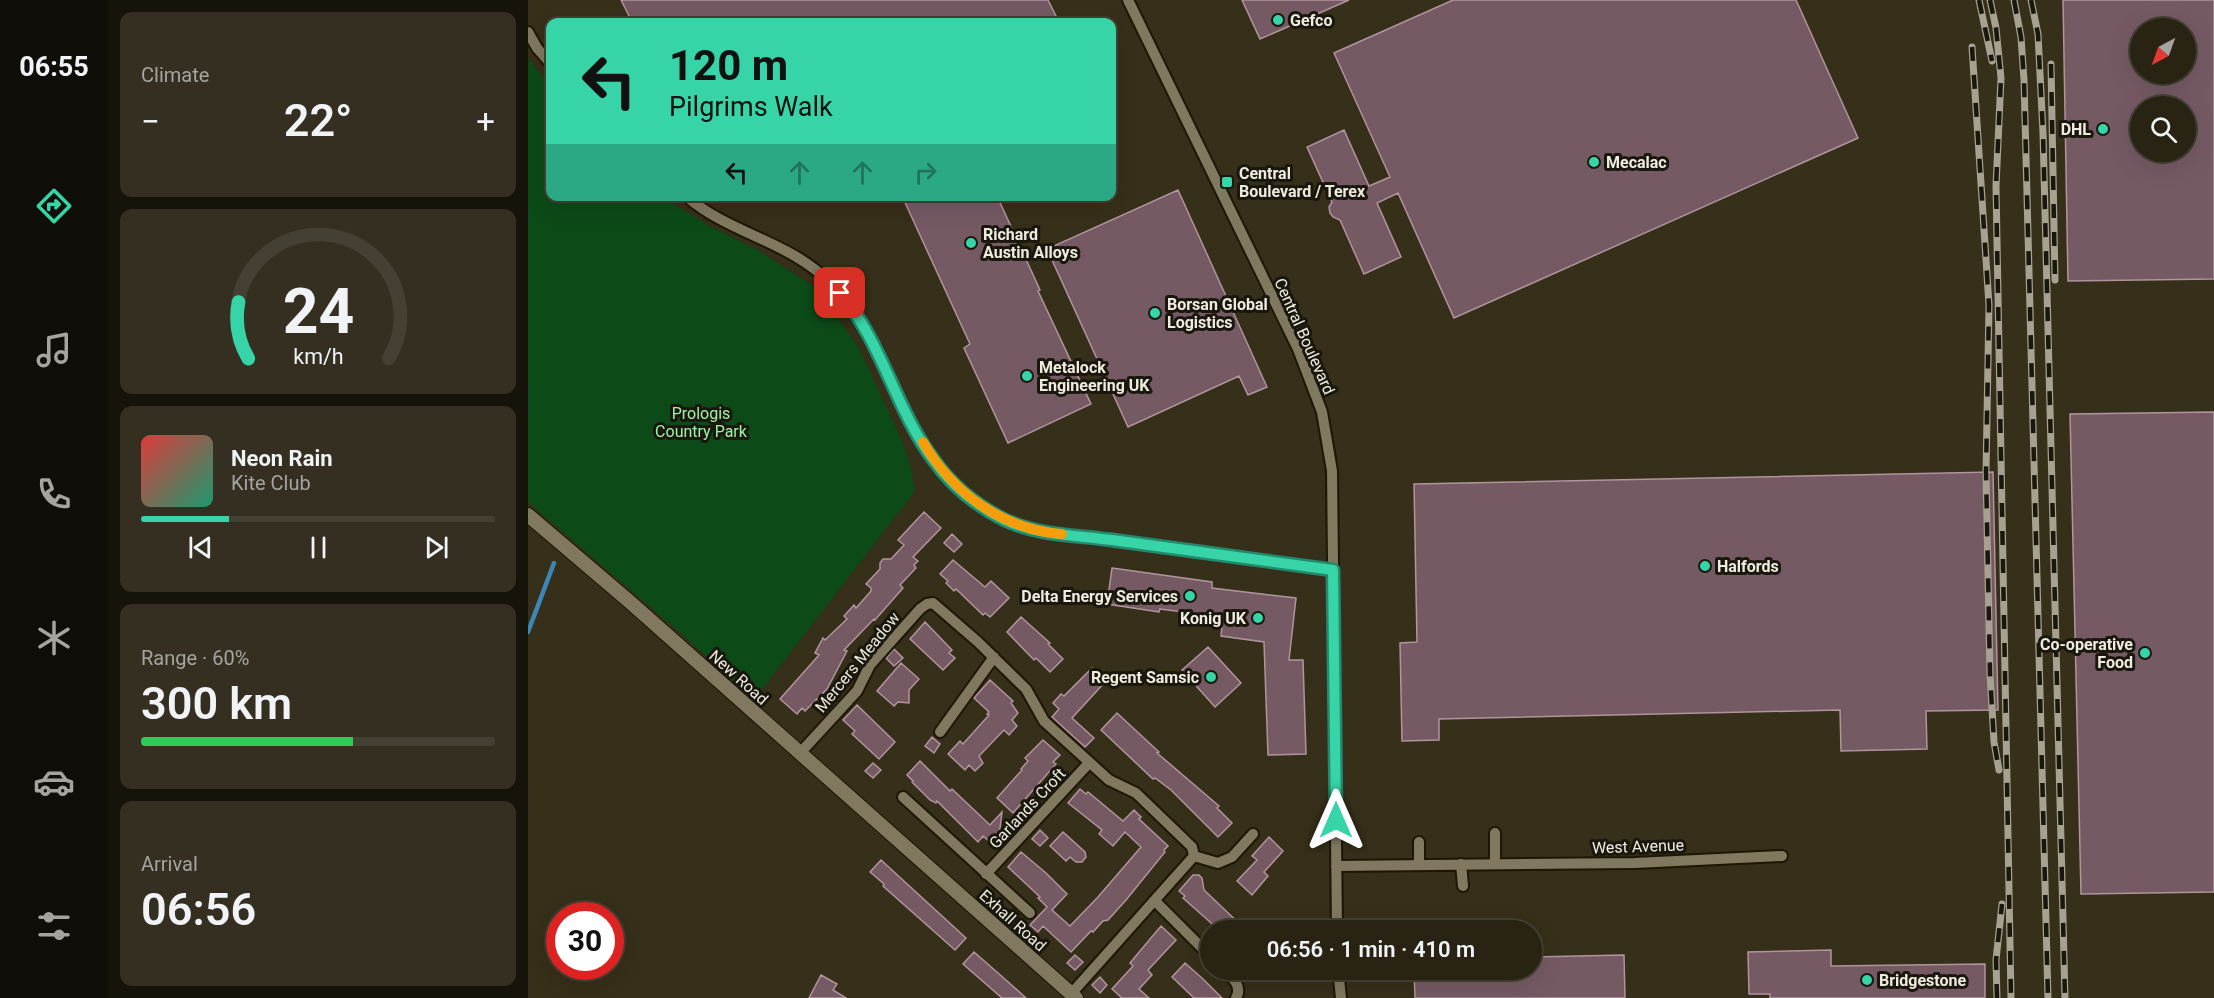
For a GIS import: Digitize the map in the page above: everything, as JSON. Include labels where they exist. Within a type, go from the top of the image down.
[{"type":"street","name":"Central Boulevard","points":[[1128,0],[1298,350],[1322,412],[1332,471],[1337,920]]},
{"type":"street","points":[[528,32],[546,58]]},
{"type":"street","points":[[694,201],[716,216],[791,252],[828,280],[851,306],[878,352],[918,435],[933,459],[960,490],[1006,520],[1043,532],[1333,570]]},
{"type":"street","name":"New Road","points":[[528,515],[801,752],[927,866]]},
{"type":"street","name":"Mercers Meadow","points":[[801,752],[857,691],[870,665],[920,609],[933,603],[978,642],[1026,689],[1044,721],[1109,780],[1136,793],[1192,847],[1194,856]]},
{"type":"street","points":[[940,732],[994,657]]},
{"type":"street","name":"Garlands Croft","points":[[986,874],[1089,763]]},
{"type":"street","name":"Garlands Croft","points":[[903,797],[1029,914]]},
{"type":"street","points":[[1495,833],[1495,862]]},
{"type":"street","points":[[1074,996],[1194,856],[1218,863],[1232,857],[1253,834]]},
{"type":"street","points":[[1419,842],[1419,864]]},
{"type":"street","name":"West Avenue","points":[[1336,866],[1495,862],[1635,862],[1782,856]]},
{"type":"street","points":[[1461,864],[1463,886]]},
{"type":"street","name":"Exhall Road","points":[[927,866],[1074,996]]},
{"type":"street","points":[[1155,901],[1200,946]]},
{"type":"street","points":[[1233,980],[1239,987],[1236,998]]},
{"type":"street","points":[[1339,980],[1341,998]]},
{"type":"green space","name":"Prologis Country Park","points":[[528,58],[546,81],[546,201],[669,201],[711,227],[758,250],[816,288],[859,348],[902,441],[911,468],[915,491],[754,700],[683,635],[528,502]]},
{"type":"building","points":[[621,0],[1048,0],[1057,18],[630,18]]},
{"type":"building","name":"Gefco","points":[[1242,0],[1349,0],[1260,39]]},
{"type":"building","name":"Mecalac","points":[[1453,0],[1796,0],[1858,138],[1454,318],[1398,193],[1377,203],[1401,257],[1364,274],[1340,220],[1330,213],[1329,207],[1332,202],[1307,147],[1344,130],[1369,186],[1390,177],[1334,53]]},
{"type":"building","name":"DHL","points":[[2063,0],[2214,0],[2214,279],[2068,281]]},
{"type":"building","name":"Borsan Global Logistics","points":[[1178,190],[1267,387],[1248,395],[1239,376],[1128,427],[1047,249]]},
{"type":"building","points":[[904,201],[999,201],[1091,404],[1008,443],[964,348],[970,344]]},
{"type":"building","name":"Co-operative Food","points":[[2214,412],[2214,892],[2081,894],[2070,414]]},
{"type":"building","name":"Halfords","points":[[1993,472],[1998,710],[1926,711],[1927,749],[1841,751],[1840,710],[1439,719],[1439,740],[1402,741],[1400,643],[1417,642],[1414,484]]},
{"type":"building","points":[[924,512],[941,528],[913,557],[918,561],[914,565],[916,568],[900,585],[903,588],[875,620],[844,650],[847,651],[827,689],[805,711],[802,708],[797,714],[780,699],[819,655],[815,653],[823,638],[825,640],[847,619],[844,616],[854,605],[856,608],[871,591],[866,584],[880,569],[880,563],[883,559],[891,559],[904,545],[898,540]]},
{"type":"building","points":[[952,534],[962,544],[954,552],[944,543]]},
{"type":"building","points":[[953,560],[985,587],[991,581],[1009,598],[990,617],[985,613],[983,615],[956,589],[954,591],[940,574]]},
{"type":"building","points":[[1112,568],[1212,582],[1212,588],[1296,598],[1289,660],[1303,660],[1306,754],[1268,755],[1264,642],[1221,636],[1223,617],[1160,609],[1159,612],[1107,604]]},
{"type":"building","points":[[1021,617],[1050,643],[1048,644],[1063,659],[1050,672],[1036,658],[1034,660],[1007,632]]},
{"type":"building","points":[[925,622],[952,650],[949,653],[955,658],[943,670],[910,639]]},
{"type":"building","name":"Regent Samsic","points":[[1208,647],[1241,683],[1215,707],[1182,670]]},
{"type":"building","points":[[894,649],[903,658],[894,666],[886,658]]},
{"type":"building","points":[[901,663],[919,679],[909,690],[909,703],[898,702],[894,706],[877,691]]},
{"type":"building","points":[[1092,668],[1106,681],[1072,718],[1094,738],[1085,747],[1052,717],[1059,709],[1053,703],[1061,694],[1064,696]]},
{"type":"building","points":[[990,680],[1013,701],[1011,703],[1018,713],[1012,720],[1017,726],[1009,735],[1004,730],[979,756],[983,763],[975,771],[969,765],[965,770],[948,754],[960,741],[963,744],[989,715],[987,714],[989,712],[974,698]]},
{"type":"building","points":[[857,705],[895,742],[879,759],[852,734],[855,731],[843,720]]},
{"type":"building","points":[[1117,713],[1159,752],[1157,753],[1219,806],[1217,808],[1232,823],[1218,837],[1171,790],[1155,778],[1153,779],[1101,730]]},
{"type":"building","points":[[932,737],[940,744],[934,753],[925,746]]},
{"type":"building","points":[[1043,740],[1060,755],[1053,762],[1056,764],[1013,813],[997,798],[1022,770],[1028,761],[1025,758]]},
{"type":"building","points":[[920,761],[950,791],[952,789],[990,825],[1002,812],[999,836],[992,844],[983,836],[978,842],[937,801],[936,803],[930,800],[912,782],[907,775]]},
{"type":"building","points":[[873,763],[881,770],[873,778],[865,771]]},
{"type":"building","points":[[1080,789],[1086,794],[1088,792],[1123,821],[1134,810],[1141,817],[1139,819],[1168,846],[1108,920],[1103,921],[1093,932],[1091,931],[1071,952],[1043,926],[1038,932],[1030,925],[1047,907],[1038,898],[1040,897],[1008,867],[1021,852],[1046,873],[1067,894],[1052,910],[1070,926],[1098,897],[1141,847],[1125,832],[1113,846],[1099,834],[1102,830],[1068,803]]},
{"type":"building","points":[[1040,830],[1048,838],[1040,846],[1032,839]]},
{"type":"building","points":[[1063,832],[1085,852],[1086,857],[1082,862],[1076,862],[1070,857],[1066,861],[1050,846]]},
{"type":"building","points":[[1269,837],[1283,851],[1264,872],[1268,876],[1252,895],[1237,881],[1257,860],[1252,856]]},
{"type":"building","points":[[881,860],[966,938],[955,950],[870,872]]},
{"type":"building","points":[[1193,875],[1199,875],[1202,878],[1204,890],[1236,920],[1208,920],[1183,898],[1185,896],[1179,891]]},
{"type":"building","points":[[1161,926],[1176,940],[1148,970],[1152,975],[1139,989],[1149,998],[1122,998],[1112,989],[1133,966],[1130,963]]},
{"type":"building","name":"Bridgestone","points":[[1831,950],[1831,966],[1985,964],[1985,998],[1770,998],[1770,994],[1749,994],[1748,952]]},
{"type":"building","points":[[974,952],[1026,998],[1002,998],[963,964]]},
{"type":"building","points":[[1075,955],[1083,962],[1075,970],[1067,963]]},
{"type":"building","points":[[1624,955],[1625,998],[1415,998],[1414,980],[1542,980],[1542,957]]},
{"type":"building","points":[[1185,963],[1200,976],[1200,980],[1204,980],[1222,998],[1194,998],[1172,977]]},
{"type":"building","points":[[821,975],[837,984],[833,990],[846,998],[809,998]]},
{"type":"building","points":[[1100,977],[1107,985],[1100,993],[1092,985]]},
{"type":"waterway","points":[[528,632],[554,563]]},
{"type":"railway","points":[[1979,0],[1992,61]]},
{"type":"railway","points":[[1990,0],[1996,28],[2001,78],[1996,186],[2011,998]]},
{"type":"railway","points":[[2014,0],[2021,37],[2024,80],[2048,998]]},
{"type":"railway","points":[[2031,0],[2038,34],[2043,133],[2065,998]]},
{"type":"railway","points":[[1972,47],[1989,305],[1986,472],[1990,674],[1994,742],[1999,770]]},
{"type":"railway","points":[[2051,64],[2055,280]]},
{"type":"railway","points":[[1997,998],[1996,960],[2002,904]]},
{"type":"slow traffic","points":[[923,442],[933,459],[951,480],[977,503],[1006,520],[1043,532],[1062,534]]},
{"type":"place","name":"Gefco","points":[[1278,20]]},
{"type":"place","name":"DHL","points":[[2103,129]]},
{"type":"place","name":"Mecalac","points":[[1594,162]]},
{"type":"place","name":"Central Boulevard / Terex","points":[[1227,182]]},
{"type":"place","name":"Richard Austin Alloys","points":[[971,243]]},
{"type":"place","name":"Borsan Global Logistics","points":[[1155,313]]},
{"type":"place","name":"Metalock Engineering UK","points":[[1027,376]]},
{"type":"place","name":"Halfords","points":[[1705,566]]},
{"type":"place","name":"Delta Energy Services","points":[[1190,596]]},
{"type":"place","name":"Konig UK","points":[[1258,618]]},
{"type":"place","name":"Co-operative Food","points":[[2145,653]]},
{"type":"place","name":"Regent Samsic","points":[[1211,677]]},
{"type":"place","name":"Bridgestone","points":[[1867,980]]},
{"type":"route","points":[[840,293],[851,306],[878,352],[918,435],[933,459],[960,490],[1006,520],[1043,532],[1333,570],[1336,820]]}]
